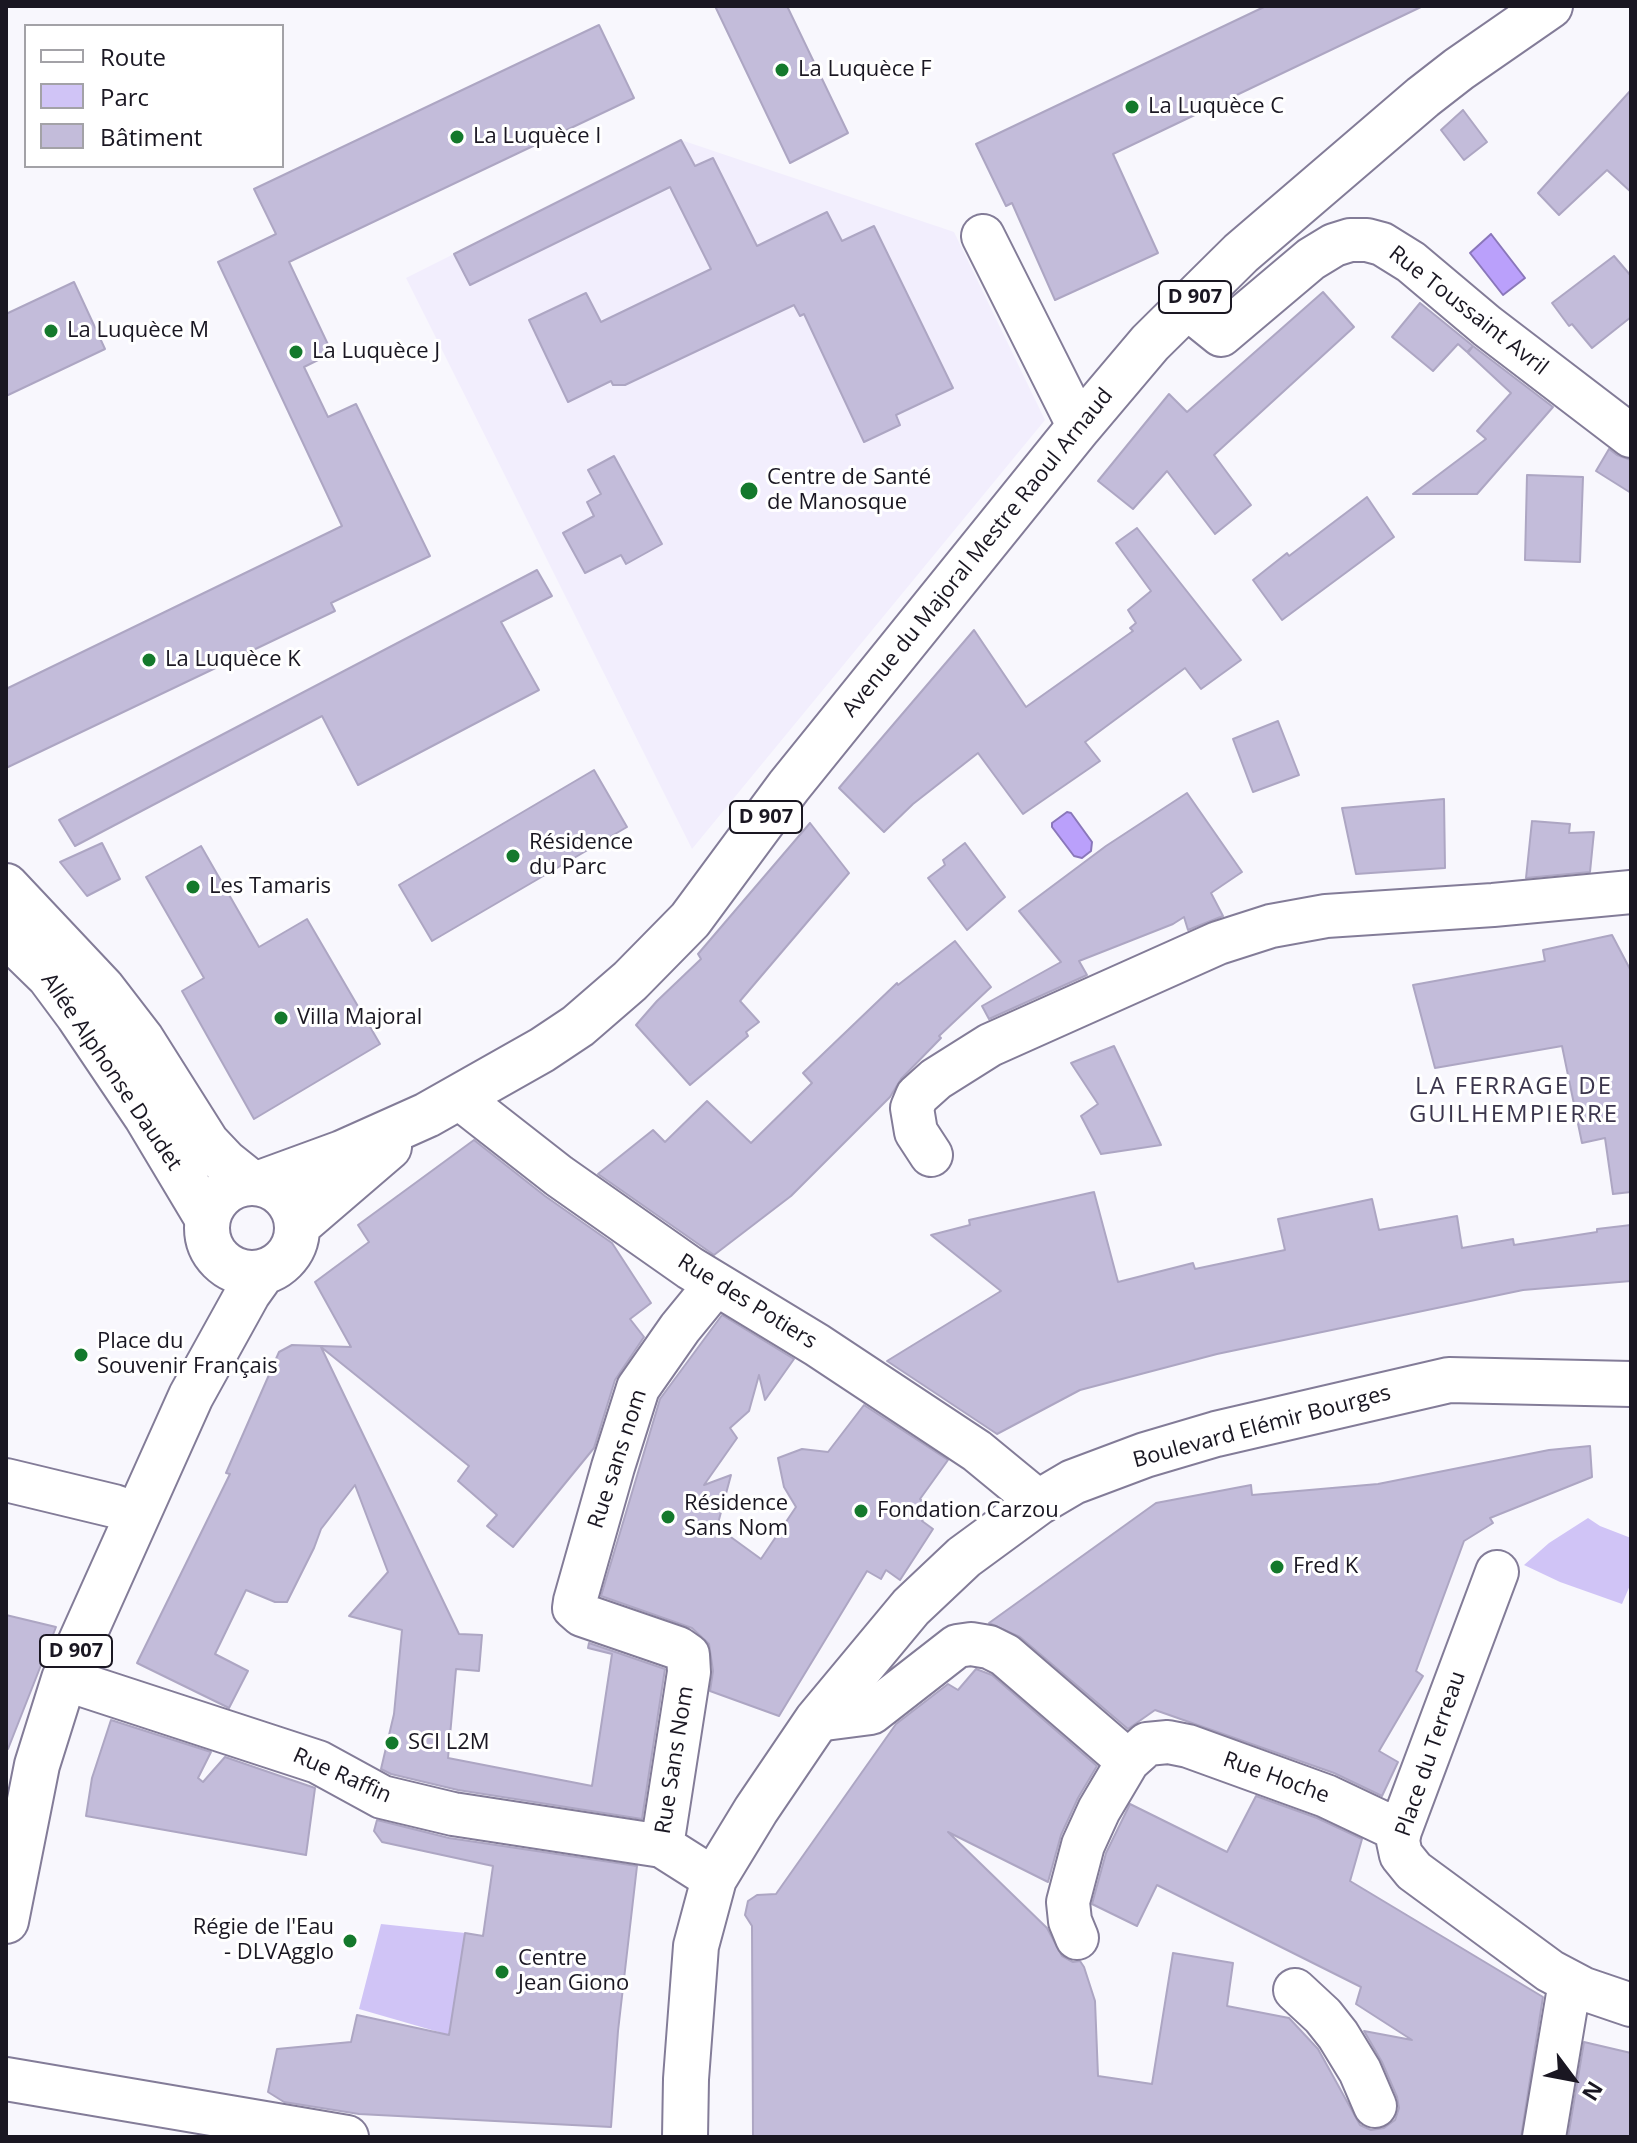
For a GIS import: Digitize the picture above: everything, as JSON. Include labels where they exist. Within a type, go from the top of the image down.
[{"type":"main road","name":"Avenue du Majoral Mestre Raoul Arnaud","points":[[255,1182],[342,1153],[443,1106],[503,1073],[578,1026],[667,947],[789,786],[1150,343],[1241,253],[1423,97],[1550,6]]},
{"type":"main road","name":"Allée Alphonse Daudet","points":[[6,886],[102,988],[142,1040],[207,1143],[225,1162],[255,1182]]},
{"type":"main road","name":"Allée Alphonse Daudet","points":[[6,934],[49,976],[78,1015],[146,1116],[211,1236]]},
{"type":"main road","name":"Avenue du Majoral Mestre Raoul Arnaud","points":[[297,1226],[443,1106]]},
{"type":"main road","points":[[255,1182],[274,1188],[286,1198],[294,1211],[297,1226],[289,1254],[279,1264],[263,1272],[249,1273],[224,1264],[211,1236],[220,1195],[238,1185],[255,1182]]},
{"type":"main road","name":"D 907","points":[[191,1396],[207,1322],[211,1236]]},
{"type":"main road","name":"D 907","points":[[6,1921],[37,1765],[64,1679],[191,1396],[248,1293],[263,1272]]},
{"type":"main road","name":"Boulevard Elémir Bourges","points":[[685,2137],[696,1946],[714,1879],[817,1720],[911,1607],[964,1557],[1039,1502],[1073,1482],[1145,1455],[1238,1429],[1449,1380],[1631,1384]]},
{"type":"street","points":[[983,236],[1079,427]]},
{"type":"street","name":"Rue Toussaint Avril","points":[[1185,306],[1221,335],[1311,259],[1334,245],[1350,240],[1382,244],[1411,262],[1487,326],[1631,436]]},
{"type":"street","points":[[931,1155],[916,1132],[912,1108],[917,1096],[936,1079],[990,1045],[1218,943],[1271,926],[1326,916],[1631,892]]},
{"type":"street","name":"Rue des Potiers","points":[[443,1106],[559,1176],[716,1284],[817,1345],[977,1451],[1039,1502]]},
{"type":"street","name":"Rue sans nom","points":[[574,1608],[638,1388],[680,1328],[716,1284]]},
{"type":"street","points":[[6,1480],[137,1514]]},
{"type":"street","name":"Place du Terreau","points":[[1497,1572],[1400,1831],[1399,1848],[1408,1866],[1534,1960],[1570,1982],[1631,2005]]},
{"type":"street","name":"Rue Sans Nom","points":[[574,1608],[582,1615],[678,1648],[688,1655],[689,1672],[662,1846]]},
{"type":"street","points":[[817,1720],[871,1713],[957,1646],[971,1644],[989,1647],[1005,1655],[1137,1753],[1099,1810],[1083,1845],[1072,1881],[1068,1911],[1077,1938]]},
{"type":"street","name":"Rue Raffin","points":[[64,1679],[318,1762],[382,1797],[453,1814],[662,1846],[714,1879]]},
{"type":"street","name":"Rue Hoche","points":[[1137,1753],[1168,1742],[1188,1746],[1326,1796],[1400,1831]]},
{"type":"street","points":[[1544,2137],[1570,1982]]},
{"type":"street","points":[[1295,1990],[1338,2035],[1365,2081],[1379,2124]]},
{"type":"street","points":[[6,2079],[347,2137]]},
{"type":"shaded area","name":"Centre de Santé de Manosque","points":[[681,140],[954,232],[1045,420],[692,849],[406,278]]},
{"type":"shaded area","points":[[1491,234],[1525,278],[1503,295],[1470,253]]},
{"type":"shaded area","points":[[1067,812],[1071,813],[1092,842],[1091,851],[1082,858],[1074,856],[1052,827],[1052,823]]},
{"type":"green space","points":[[1588,1518],[1631,1538],[1631,1583],[1622,1604],[1560,1582],[1524,1565],[1549,1543]]},
{"type":"green space","points":[[381,1924],[465,1933],[449,2035],[359,2009]]},
{"type":"building","name":"La Luquèce F","points":[[715,6],[787,6],[848,133],[790,163]]},
{"type":"building","name":"La Luquèce C","points":[[1266,6],[1423,6],[1113,154],[1158,253],[1055,300],[1012,203],[1006,206],[976,144]]},
{"type":"building","points":[[599,25],[634,98],[289,262],[332,353],[304,367],[328,417],[356,404],[430,556],[331,603],[335,611],[6,768],[6,689],[342,526],[218,262],[276,234],[254,189]]},
{"type":"building","points":[[1631,90],[1631,192],[1607,170],[1559,215],[1538,193]]},
{"type":"building","points":[[1463,110],[1487,142],[1464,160],[1441,130]]},
{"type":"building","points":[[681,140],[695,166],[713,158],[757,246],[827,212],[842,241],[874,226],[953,388],[896,415],[900,425],[864,442],[804,314],[800,316],[794,305],[625,385],[613,385],[611,381],[568,402],[529,320],[586,293],[601,322],[711,269],[670,187],[470,285],[454,254]]},
{"type":"building","points":[[1614,256],[1631,276],[1631,317],[1592,348],[1572,324],[1569,326],[1552,303]]},
{"type":"building","name":"La Luquèce M","points":[[74,282],[105,349],[6,396],[6,314]]},
{"type":"building","points":[[1323,292],[1354,327],[1214,455],[1251,505],[1215,534],[1167,471],[1133,509],[1098,481],[1169,394],[1187,412]]},
{"type":"building","points":[[1420,303],[1473,346],[1467,352],[1458,344],[1433,371],[1392,337]]},
{"type":"building","points":[[1473,346],[1553,407],[1477,494],[1413,494],[1486,439],[1477,431],[1511,393],[1468,353]]},
{"type":"building","points":[[1609,449],[1631,460],[1631,493],[1596,471]]},
{"type":"building","points":[[614,456],[662,544],[626,564],[621,555],[585,573],[563,533],[594,516],[587,502],[601,494],[588,470]]},
{"type":"building","points":[[1527,475],[1583,477],[1580,562],[1525,560]]},
{"type":"building","points":[[1367,497],[1394,537],[1282,620],[1253,580]]},
{"type":"building","points":[[1137,528],[1241,660],[1201,689],[1185,668],[1085,742],[1100,761],[1023,814],[978,753],[913,804],[884,832],[839,788],[974,630],[1026,707],[1133,631],[1130,628],[1136,623],[1128,610],[1151,591],[1116,543]]},
{"type":"building","points":[[537,570],[552,596],[501,622],[539,690],[358,785],[322,716],[75,846],[59,820]]},
{"type":"building","points":[[1278,721],[1299,775],[1253,792],[1233,739]]},
{"type":"building","name":"Résidence du Parc","points":[[594,770],[627,827],[432,941],[399,885]]},
{"type":"building","points":[[1187,793],[1242,872],[1211,893],[1223,916],[1188,930],[1184,917],[1079,961],[1087,975],[989,1019],[982,1006],[1061,962],[1019,911],[1106,846]]},
{"type":"building","points":[[1444,799],[1445,868],[1356,874],[1342,808]]},
{"type":"building","points":[[1532,821],[1570,824],[1569,833],[1594,832],[1590,872],[1526,878]]},
{"type":"building","points":[[810,823],[849,873],[740,1001],[759,1022],[746,1032],[748,1036],[690,1085],[636,1025],[701,959],[698,954]]},
{"type":"building","points":[[102,843],[120,879],[87,896],[60,862]]},
{"type":"building","points":[[965,843],[1005,897],[967,930],[928,878],[945,865],[943,860]]},
{"type":"building","name":"Villa Majoral","points":[[201,846],[259,947],[307,919],[380,1044],[254,1119],[182,991],[204,978],[146,877]]},
{"type":"building","points":[[1612,935],[1631,971],[1631,1192],[1613,1194],[1605,1138],[1582,1143],[1562,1046],[1435,1068],[1413,985],[1545,961],[1543,950]]},
{"type":"building","points":[[955,941],[991,987],[939,1036],[941,1038],[901,1079],[890,1097],[791,1196],[714,1255],[598,1174],[653,1130],[665,1142],[707,1101],[751,1143],[812,1083],[803,1073],[897,983]]},
{"type":"building","points":[[1114,1046],[1161,1145],[1101,1154],[1081,1116],[1098,1104],[1071,1063]]},
{"type":"building","points":[[474,1140],[545,1196],[612,1243],[651,1303],[630,1319],[644,1337],[615,1380],[594,1448],[513,1547],[487,1526],[497,1515],[458,1481],[469,1466],[321,1347],[459,1634],[482,1635],[479,1671],[456,1669],[448,1758],[592,1786],[612,1654],[588,1648],[589,1643],[665,1669],[642,1819],[458,1790],[381,1769],[394,1714],[402,1630],[349,1616],[388,1572],[355,1485],[321,1529],[287,1602],[275,1602],[246,1590],[215,1654],[248,1671],[229,1708],[137,1663],[230,1474],[226,1473],[279,1352],[292,1345],[351,1347],[315,1282],[369,1242],[358,1225]]},
{"type":"building","points":[[1094,1192],[1118,1282],[1193,1263],[1195,1269],[1285,1250],[1278,1219],[1372,1199],[1379,1230],[1457,1216],[1462,1248],[1513,1239],[1514,1245],[1631,1225],[1631,1281],[1523,1290],[1217,1354],[1080,1390],[997,1434],[887,1361],[1001,1291],[931,1235],[970,1225],[969,1220]]},
{"type":"building","points":[[722,1315],[794,1359],[765,1400],[759,1375],[749,1411],[730,1428],[737,1438],[704,1485],[731,1475],[717,1527],[761,1559],[796,1507],[784,1487],[778,1458],[802,1449],[828,1452],[864,1405],[948,1460],[920,1499],[931,1509],[922,1521],[933,1529],[900,1580],[886,1570],[881,1579],[867,1571],[779,1716],[710,1691],[713,1671],[709,1644],[692,1628],[601,1596],[660,1399]]},
{"type":"building","points":[[1590,1446],[1592,1477],[1490,1518],[1493,1523],[1464,1541],[1416,1671],[1423,1676],[1379,1751],[1398,1762],[1382,1796],[1334,1773],[1155,1710],[1128,1729],[1020,1637],[989,1623],[1156,1503],[1251,1485],[1252,1495],[1378,1484],[1549,1450]]},
{"type":"building","points":[[6,1615],[56,1627],[8,1749],[6,1748]]},
{"type":"building","points":[[976,1669],[992,1675],[1097,1766],[1061,1835],[1048,1882],[948,1832],[1047,1928],[1062,1956],[1073,1962],[1080,1961],[1084,1967],[1095,2001],[1098,2076],[1152,2084],[1173,1953],[1233,1963],[1227,2006],[1289,2018],[1318,2049],[1360,2125],[1371,2130],[1384,2128],[1395,2120],[1399,2108],[1397,2097],[1364,2031],[1412,2040],[1356,2004],[1361,1987],[1157,1885],[1137,1926],[1092,1904],[1106,1853],[1130,1804],[1227,1852],[1256,1796],[1317,1818],[1362,1839],[1350,1881],[1543,1997],[1521,2137],[753,2137],[752,1926],[745,1915],[748,1901],[757,1895],[776,1894],[896,1724],[948,1684],[958,1690]]},
{"type":"building","points":[[111,1720],[211,1752],[198,1778],[203,1782],[225,1757],[315,1788],[306,1855],[86,1816],[92,1778]]},
{"type":"building","points":[[377,1820],[449,1838],[637,1866],[618,2031],[611,2127],[359,2114],[284,2102],[268,2092],[277,2049],[351,2042],[357,2015],[449,2035],[465,1933],[483,1936],[493,1866],[382,1842],[374,1831]]},
{"type":"building","points":[[1584,2042],[1631,2053],[1631,2137],[1568,2137]]},
{"type":"place","name":"La Luquèce F","points":[[782,70]]},
{"type":"place","name":"La Luquèce C","points":[[1132,107]]},
{"type":"place","name":"La Luquèce I","points":[[457,137]]},
{"type":"place","name":"La Luquèce M","points":[[51,331]]},
{"type":"place","name":"La Luquèce J","points":[[296,352]]},
{"type":"place","name":"Centre de Santé de Manosque","points":[[749,491]]},
{"type":"place","name":"La Luquèce K","points":[[149,660]]},
{"type":"place","name":"Résidence du Parc","points":[[513,856]]},
{"type":"place","name":"Les Tamaris","points":[[193,887]]},
{"type":"place","name":"Villa Majoral","points":[[281,1018]]},
{"type":"place","name":"Place du Souvenir Français","points":[[81,1355]]},
{"type":"place","name":"Fondation Carzou","points":[[861,1511]]},
{"type":"place","name":"Résidence Sans Nom","points":[[668,1517]]},
{"type":"place","name":"Fred K","points":[[1277,1567]]},
{"type":"place","name":"SCI L2M","points":[[392,1743]]},
{"type":"place","name":"Régie de l'Eau - DLVAgglo","points":[[350,1941]]},
{"type":"place","name":"Centre Jean Giono","points":[[502,1972]]},
{"type":"district","name":"LA FERRAGE DE GUILHEMPIERRE","points":[[1514,1101]]}]
